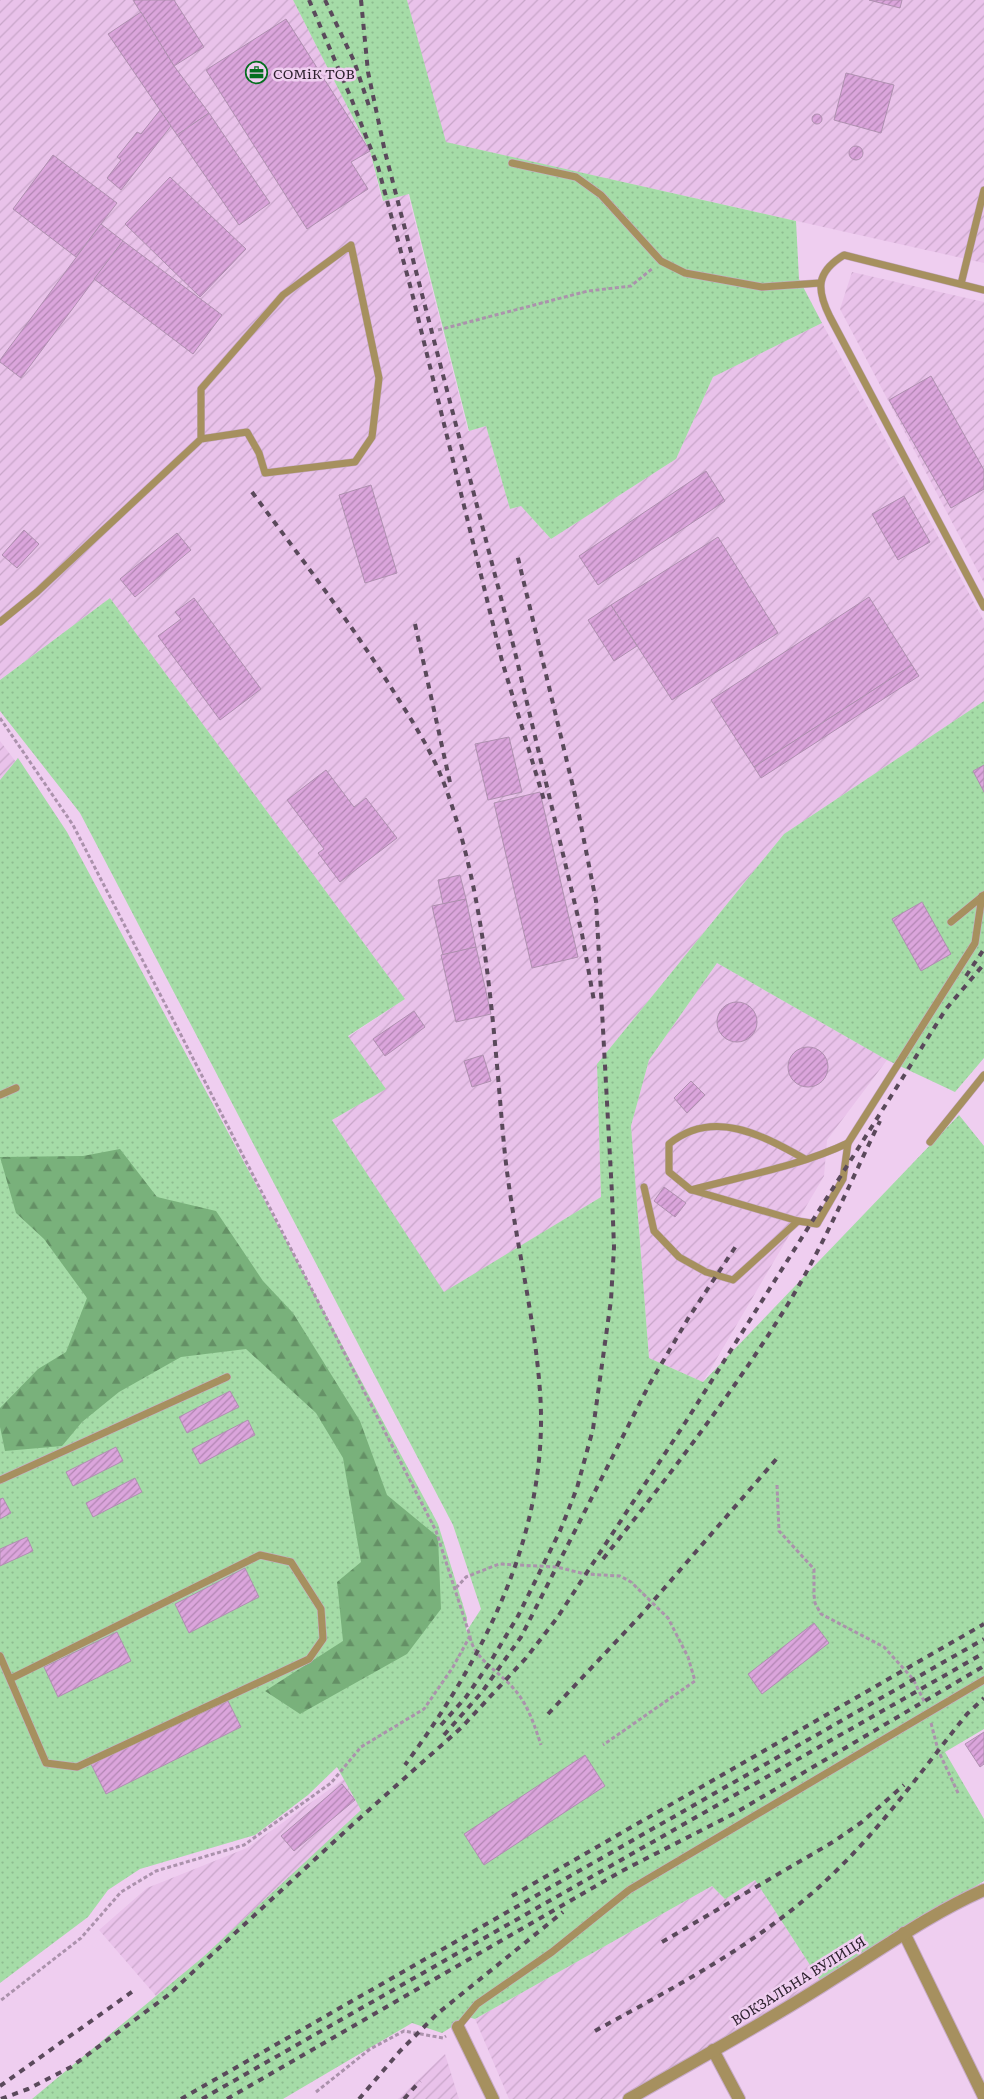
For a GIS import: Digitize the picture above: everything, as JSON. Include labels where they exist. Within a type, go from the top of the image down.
[{"type":"street","name":"ВОКЗАЛЬНА ВУЛИЦЯ","points":[[629,2099],[830,1981],[904,1933],[959,1901],[984,1890]]},
{"type":"street","points":[[904,1933],[984,2097]]},
{"type":"street","points":[[458,2027],[493,2099]]},
{"type":"street","points":[[713,2050],[739,2099]]},
{"type":"lane","points":[[512,163],[576,177],[601,195],[661,261],[685,273],[762,287],[820,283]]},
{"type":"lane","points":[[961,284],[984,190]]},
{"type":"lane","points":[[0,622],[36,592],[202,439],[247,432],[259,453],[265,473],[355,462],[372,437],[379,378],[351,245],[283,296],[202,389],[202,439]]},
{"type":"lane","points":[[984,290],[844,255],[829,264],[820,283],[822,302],[984,607]]},
{"type":"lane","points":[[951,922],[983,896]]},
{"type":"lane","points":[[805,1159],[757,1135],[725,1125],[682,1133],[669,1144],[670,1172],[691,1190],[798,1221],[816,1224],[842,1179],[848,1142],[976,943],[983,896]]},
{"type":"lane","points":[[930,1142],[984,1075]]},
{"type":"lane","points":[[0,1095],[16,1088]]},
{"type":"lane","points":[[691,1190],[826,1153],[848,1142]]},
{"type":"lane","points":[[644,1187],[654,1231],[679,1257],[706,1272],[733,1280],[798,1221]]},
{"type":"lane","points":[[0,1480],[227,1377]]},
{"type":"lane","points":[[0,1656],[46,1763],[77,1767],[309,1659],[323,1639],[321,1609],[291,1562],[260,1556],[10,1679]]},
{"type":"lane","points":[[458,2027],[477,2004],[552,1952],[629,1890],[984,1680]]},
{"type":"path","points":[[438,330],[588,291],[631,286],[661,261]]},
{"type":"path","points":[[0,718],[12,732],[78,834],[436,1531],[456,1588],[472,1646],[477,1654],[516,1690],[541,1745]]},
{"type":"path","points":[[777,1485],[779,1531],[814,1569],[815,1603],[822,1614],[884,1647],[913,1679],[924,1699],[926,1715],[959,1795]]},
{"type":"path","points":[[456,1588],[466,1577],[499,1564],[557,1568],[586,1574],[620,1576],[631,1582],[668,1618],[688,1657],[695,1682],[603,1745]]},
{"type":"path","points":[[0,2001],[81,1938],[121,1892],[156,1871],[244,1845],[331,1783],[361,1747],[424,1709],[470,1636]]},
{"type":"path","points":[[316,2092],[370,2049],[404,2030],[443,2038],[458,2027]]},
{"type":"shaded area","points":[[0,0],[293,0],[370,151],[382,201],[408,194],[468,431],[486,426],[510,509],[521,506],[551,539],[676,459],[713,377],[822,323],[984,621],[984,701],[784,834],[597,1064],[601,1197],[444,1293],[332,1120],[385,1089],[348,1037],[405,999],[110,598],[0,680]]},
{"type":"shaded area","points":[[407,0],[984,0],[984,263],[445,142]]},
{"type":"shaded area","points":[[852,272],[984,302],[984,583],[840,309]]},
{"type":"shaded area","points":[[0,741],[16,762],[0,780]]},
{"type":"shaded area","points":[[717,963],[887,1060],[827,1140],[824,1176],[703,1382],[649,1358],[631,1126],[649,1060]]},
{"type":"shaded area","points":[[344,1779],[362,1810],[203,1957],[156,1996],[99,1930],[147,1888],[247,1848]]},
{"type":"shaded area","points":[[755,1880],[821,1982],[616,2099],[509,2099],[475,2019],[712,1886],[725,1899]]},
{"type":"shaded area","points":[[445,2054],[459,2099],[398,2099]]},
{"type":"green space","points":[[293,0],[407,0],[446,142],[796,221],[799,279],[822,323],[713,377],[676,459],[551,539],[521,506],[510,509],[486,426],[469,431],[409,194],[383,201],[370,151]]},
{"type":"green space","points":[[110,598],[405,999],[348,1036],[386,1089],[332,1120],[444,1292],[601,1197],[597,1064],[784,834],[984,701],[984,1058],[955,1092],[887,1060],[717,963],[649,1060],[631,1126],[649,1358],[703,1382],[959,1115],[984,1146],[984,1729],[945,1752],[984,1819],[984,1881],[821,1982],[755,1880],[725,1899],[712,1886],[475,2019],[468,2017],[442,2033],[412,2023],[283,2099],[32,2099],[203,1957],[361,1810],[337,1767],[308,1795],[255,1835],[140,1869],[108,1890],[88,1917],[0,1983],[0,780],[18,758],[67,832],[438,1524],[467,1618],[466,1632],[481,1609],[453,1525],[80,813],[0,711],[0,680]]},
{"type":"green space","points":[[120,1149],[157,1197],[216,1211],[263,1281],[293,1313],[360,1421],[387,1495],[438,1537],[441,1609],[407,1654],[300,1714],[265,1691],[343,1641],[337,1582],[361,1562],[343,1458],[316,1413],[246,1349],[181,1357],[119,1392],[82,1422],[62,1446],[5,1451],[0,1427],[0,1408],[38,1369],[66,1352],[87,1298],[44,1239],[16,1213],[0,1157],[83,1156]]},
{"type":"building","points":[[133,0],[174,0],[204,47],[174,66]]},
{"type":"building","points":[[869,0],[902,0],[900,8]]},
{"type":"building","points":[[141,12],[174,66],[209,113],[177,135],[108,34]]},
{"type":"building","points":[[286,19],[370,151],[351,162],[368,189],[307,229],[206,70]]},
{"type":"building","points":[[846,73],[894,85],[881,133],[834,120]]},
{"type":"building","points":[[160,110],[171,126],[121,190],[107,178],[121,160],[117,157],[137,132],[141,134]]},
{"type":"building","points":[[209,113],[270,203],[239,225],[177,135]]},
{"type":"building","points":[[815,114],[819,114],[822,119],[819,124],[815,124],[812,121],[812,117]]},
{"type":"building","points":[[856,146],[861,148],[863,153],[861,158],[856,160],[851,158],[849,153],[851,148]]},
{"type":"building","points":[[53,155],[117,203],[76,257],[13,209]]},
{"type":"building","points":[[170,177],[246,249],[200,297],[125,224]]},
{"type":"building","points":[[101,224],[123,241],[21,378],[0,362],[0,360]]},
{"type":"building","points":[[123,241],[222,315],[193,354],[94,279]]},
{"type":"building","points":[[931,376],[984,470],[984,489],[951,508],[889,400]]},
{"type":"building","points":[[706,471],[725,501],[598,585],[579,556]]},
{"type":"building","points":[[371,485],[397,573],[365,583],[339,495]]},
{"type":"building","points":[[904,496],[930,542],[898,560],[872,514]]},
{"type":"building","points":[[24,530],[39,544],[17,568],[2,555]]},
{"type":"building","points":[[177,533],[191,550],[135,597],[120,579]]},
{"type":"building","points":[[718,537],[778,633],[672,700],[611,605]]},
{"type":"building","points":[[869,597],[912,665],[754,767],[711,700]]},
{"type":"building","points":[[194,598],[261,689],[220,720],[158,636],[181,619],[175,612]]},
{"type":"building","points":[[611,605],[637,646],[614,661],[588,620]]},
{"type":"building","points":[[912,665],[919,676],[761,778],[754,767]]},
{"type":"building","points":[[509,737],[522,792],[488,800],[475,744]]},
{"type":"building","points":[[984,765],[984,792],[973,771]]},
{"type":"building","points":[[326,770],[354,807],[366,798],[397,838],[340,882],[318,853],[324,849],[287,800]]},
{"type":"building","points":[[540,792],[578,957],[532,968],[494,803]]},
{"type":"building","points":[[460,875],[466,899],[443,904],[438,880]]},
{"type":"building","points":[[466,899],[476,947],[443,955],[432,906]]},
{"type":"building","points":[[922,902],[951,954],[921,971],[892,919]]},
{"type":"building","points":[[476,947],[491,1014],[456,1022],[441,955]]},
{"type":"building","points":[[737,1002],[751,1008],[757,1022],[751,1036],[737,1042],[723,1036],[717,1022],[723,1008]]},
{"type":"building","points":[[414,1011],[425,1027],[385,1056],[373,1039]]},
{"type":"building","points":[[808,1047],[822,1053],[828,1067],[822,1081],[808,1087],[794,1081],[788,1067],[794,1053]]},
{"type":"building","points":[[483,1055],[491,1081],[472,1087],[464,1061]]},
{"type":"building","points":[[691,1081],[705,1095],[687,1113],[674,1098]]},
{"type":"building","points":[[664,1187],[686,1203],[675,1217],[654,1201]]},
{"type":"building","points":[[230,1391],[239,1407],[187,1433],[179,1417]]},
{"type":"building","points":[[248,1420],[255,1435],[200,1464],[192,1449]]},
{"type":"building","points":[[116,1447],[123,1461],[73,1486],[66,1472]]},
{"type":"building","points":[[135,1478],[142,1492],[93,1517],[86,1503]]},
{"type":"building","points":[[3,1498],[11,1513],[0,1519],[0,1499]]},
{"type":"building","points":[[27,1537],[33,1551],[0,1566],[0,1549]]},
{"type":"building","points":[[245,1568],[259,1597],[189,1633],[175,1604]]},
{"type":"building","points":[[814,1623],[829,1643],[762,1694],[748,1674]]},
{"type":"building","points":[[117,1632],[131,1661],[58,1697],[44,1667]]},
{"type":"building","points":[[228,1701],[241,1727],[106,1794],[91,1764]]},
{"type":"building","points":[[984,1732],[984,1764],[980,1767],[965,1744]]},
{"type":"building","points":[[585,1755],[605,1786],[484,1865],[464,1834]]},
{"type":"building","points":[[342,1784],[355,1800],[294,1851],[281,1836]]},
{"type":"railway","points":[[309,0],[378,167],[411,289],[502,661],[544,800]]},
{"type":"railway","points":[[325,0],[354,61],[369,106]]},
{"type":"railway","points":[[361,0],[368,72],[385,152],[514,648],[582,934],[594,1001]]},
{"type":"railway","points":[[252,492],[376,663],[428,748],[445,786],[459,829],[479,918],[492,1009],[504,1145],[512,1207],[537,1360],[540,1391],[540,1443],[534,1493],[523,1542],[506,1590],[486,1636],[461,1680],[405,1765]]},
{"type":"railway","points":[[441,1725],[466,1697],[489,1664],[518,1616],[560,1531],[577,1488],[593,1429],[611,1300],[614,1247],[596,901],[575,795],[517,554]]},
{"type":"railway","points":[[415,624],[451,787]]},
{"type":"railway","points":[[966,976],[984,949]]},
{"type":"railway","points":[[1,2099],[28,2089],[71,2067],[167,1996],[351,1826],[462,1727],[526,1658],[557,1618],[685,1423],[946,1009],[984,964]]},
{"type":"railway","points":[[603,1559],[676,1466],[745,1370],[788,1304],[825,1237],[880,1121]]},
{"type":"railway","points":[[444,1735],[482,1692],[521,1637],[649,1385],[689,1317],[736,1246]]},
{"type":"railway","points":[[548,1714],[641,1615],[779,1456]]},
{"type":"railway","points":[[512,1896],[984,1624]]},
{"type":"railway","points":[[181,2099],[984,1639]]},
{"type":"railway","points":[[202,2099],[984,1653]]},
{"type":"railway","points":[[227,2099],[620,1872],[735,1813],[984,1666]]},
{"type":"railway","points":[[595,2031],[722,1959],[753,1939],[811,1894],[856,1851],[905,1793],[967,1714],[984,1698]]},
{"type":"railway","points":[[662,1942],[833,1842],[862,1822],[904,1785]]},
{"type":"railway","points":[[359,2099],[400,2051],[437,2014],[563,1912]]},
{"type":"railway","points":[[0,2086],[136,1989]]},
{"type":"railway","points":[[404,2099],[420,2081]]},
{"type":"place","name":"СОМіК ТОВ","points":[[257,73]]}]
